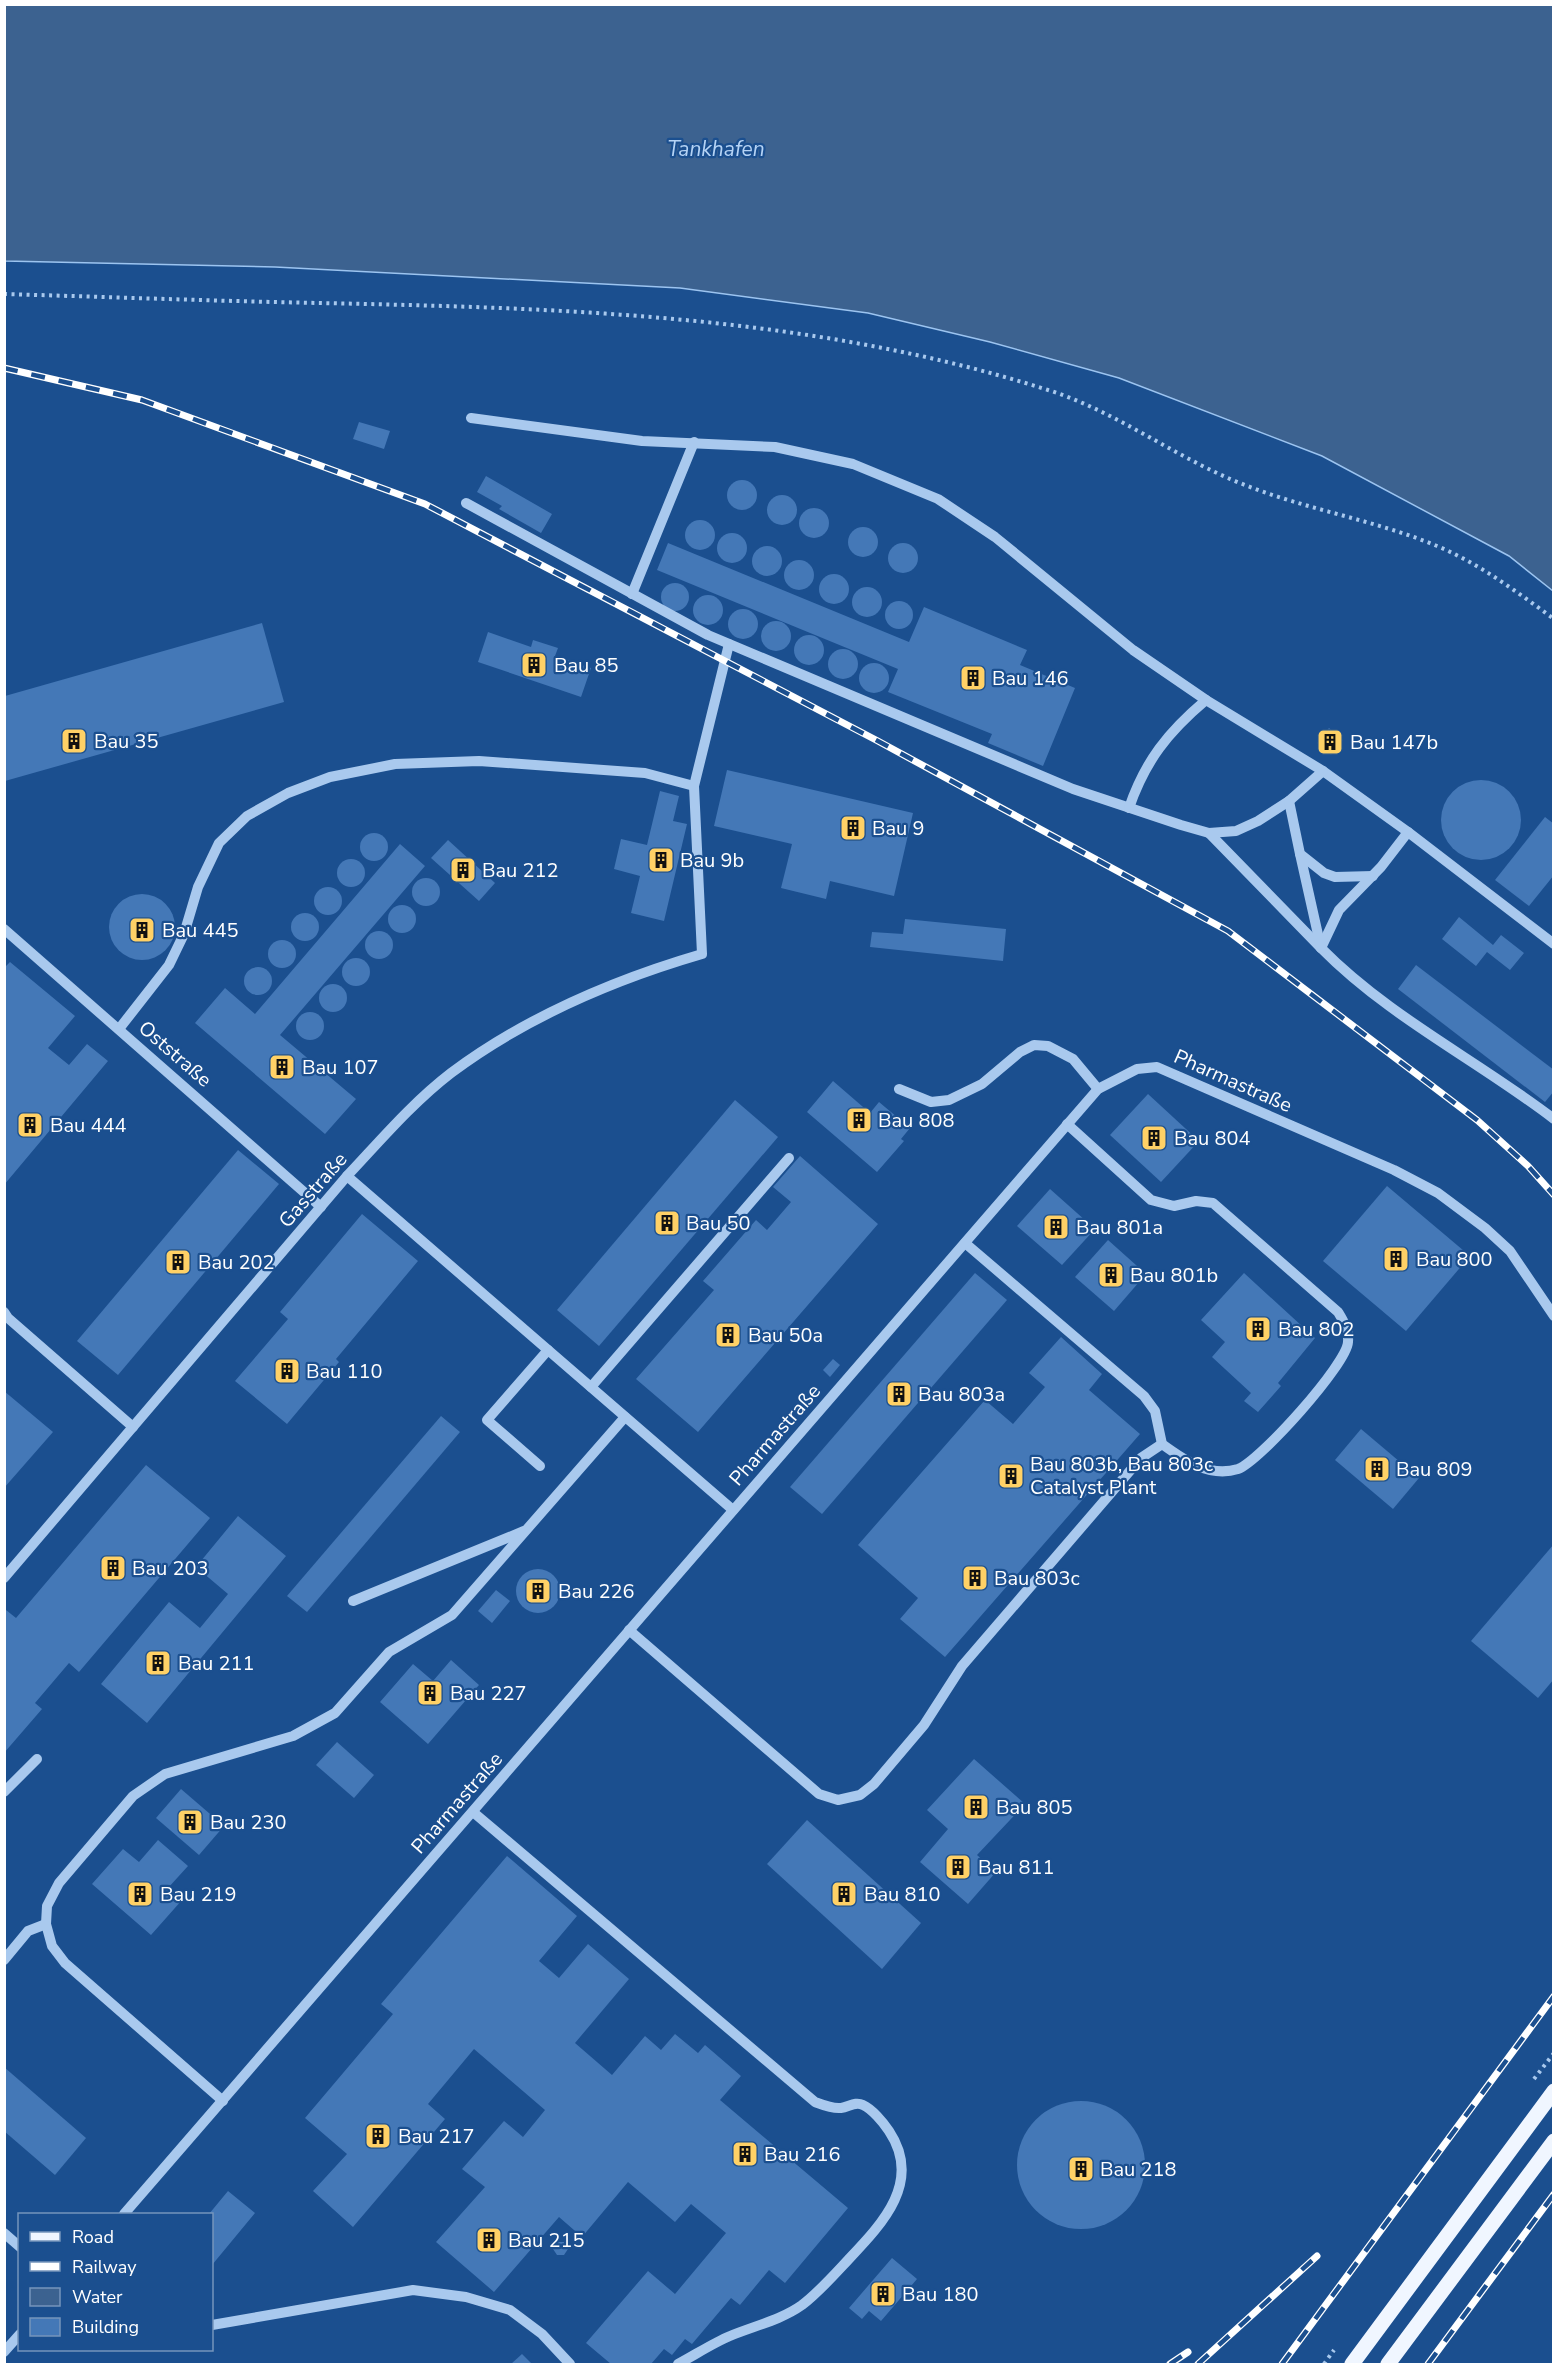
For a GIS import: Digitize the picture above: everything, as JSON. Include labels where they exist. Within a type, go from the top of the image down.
[{"type":"main road","points":[[1352,2364],[1554,2091]]},
{"type":"main road","points":[[1388,2364],[1554,2141]]},
{"type":"street","points":[[471,418],[642,441],[775,447],[853,464],[938,499],[995,537],[1133,650],[1206,700],[1323,771],[1408,832],[1554,944]]},
{"type":"street","points":[[632,594],[694,442]]},
{"type":"street","points":[[466,503],[729,644],[1073,789],[1129,808],[1209,833],[1236,831],[1258,821],[1289,801],[1323,771]]},
{"type":"street","points":[[119,1029],[169,965],[184,934],[198,887],[219,843],[247,816],[288,793],[330,777],[395,764],[479,761],[645,773],[694,786],[729,644]]},
{"type":"street","points":[[1129,808],[1152,756],[1185,718],[1206,700]]},
{"type":"street","name":"Gasstraße","points":[[4,1578],[347,1176],[406,1113],[450,1074],[497,1041],[555,1010],[620,982],[702,954],[694,786]]},
{"type":"street","points":[[1289,801],[1321,948]]},
{"type":"street","points":[[1321,948],[1339,910],[1373,876],[1408,832]]},
{"type":"street","points":[[1209,833],[1343,970],[1420,1029],[1554,1119]]},
{"type":"street","points":[[1300,854],[1324,873],[1335,878],[1373,876]]},
{"type":"street","name":"Oststraße","points":[[4,929],[321,1207]]},
{"type":"street","points":[[899,1089],[931,1102],[949,1100],[982,1084],[1020,1052],[1034,1045],[1048,1046],[1073,1059],[1098,1089]]},
{"type":"street","name":"Pharmastraße","points":[[125,2213],[1098,1089],[1137,1069],[1157,1067],[1394,1170],[1438,1193],[1485,1228],[1510,1251],[1554,1316]]},
{"type":"street","points":[[965,1243],[1144,1396],[1155,1411],[1162,1444],[1187,1462],[1212,1471],[1237,1469],[1255,1459],[1341,1361],[1348,1343],[1347,1326],[1338,1312],[1213,1203],[1196,1202],[1174,1206],[1151,1200],[1067,1124]]},
{"type":"street","points":[[591,1387],[789,1158]]},
{"type":"street","points":[[347,1176],[733,1510]]},
{"type":"street","points":[[4,1312],[8,1318],[133,1427]]},
{"type":"street","points":[[540,1466],[487,1420],[548,1350]]},
{"type":"street","points":[[223,2101],[65,1963],[52,1946],[46,1924],[47,1906],[59,1883],[133,1796],[165,1774],[293,1736],[335,1713],[389,1652],[452,1615],[625,1417]]},
{"type":"street","points":[[629,1630],[819,1794],[838,1800],[860,1795],[874,1784],[924,1725],[962,1666],[1141,1458],[1162,1444]]},
{"type":"street","points":[[353,1601],[527,1530]]},
{"type":"street","points":[[4,1792],[38,1759]]},
{"type":"street","points":[[473,1812],[815,2102],[831,2108],[843,2108],[856,2103],[863,2105],[886,2127],[897,2143],[902,2161],[900,2185],[893,2206],[872,2234],[836,2273],[801,2305],[728,2337],[678,2364]]},
{"type":"street","points":[[4,1960],[28,1931],[46,1924]]},
{"type":"street","points":[[4,2233],[18,2245]]},
{"type":"street","points":[[213,2325],[413,2290],[466,2297],[510,2310],[542,2334],[570,2364]]},
{"type":"street","points":[[4,2352],[18,2336]]},
{"type":"path","points":[[4,294],[586,310],[750,328],[864,345],[959,365],[1053,391],[1241,484],[1291,502],[1396,531],[1440,548],[1503,581],[1554,619]]},
{"type":"water","name":"Tankhafen","points":[[5,4],[1553,5],[1553,591],[1509,556],[1322,456],[1119,378],[990,342],[868,313],[680,288],[275,267],[5,261]]},
{"type":"building","points":[[359,422],[390,431],[384,449],[353,439]]},
{"type":"building","points":[[486,476],[552,514],[541,533],[499,509],[502,506],[477,492]]},
{"type":"building","points":[[742,480],[752,485],[757,495],[752,505],[742,510],[732,505],[727,495],[732,485]]},
{"type":"building","points":[[782,495],[792,500],[797,510],[792,520],[782,525],[772,520],[767,510],[772,500]]},
{"type":"building","points":[[814,508],[824,513],[829,523],[824,533],[814,538],[804,533],[799,523],[804,513]]},
{"type":"building","points":[[700,520],[710,525],[715,535],[710,545],[700,550],[690,545],[685,535],[690,525]]},
{"type":"building","points":[[863,527],[869,528],[877,536],[877,548],[869,556],[863,557],[857,556],[849,548],[848,542],[849,536],[857,528]]},
{"type":"building","points":[[732,533],[742,538],[747,548],[742,558],[732,563],[722,558],[717,548],[722,538]]},
{"type":"building","name":"Bau 146","points":[[668,543],[909,642],[924,607],[1027,650],[1020,665],[1075,688],[1043,766],[988,743],[992,734],[888,692],[898,669],[657,570]]},
{"type":"building","points":[[903,543],[913,548],[918,558],[913,568],[903,573],[893,568],[888,558],[893,548]]},
{"type":"building","points":[[767,546],[777,551],[782,561],[777,571],[767,576],[757,571],[752,561],[757,551]]},
{"type":"building","points":[[799,560],[809,565],[814,575],[809,585],[799,590],[789,585],[784,575],[789,565]]},
{"type":"building","points":[[834,574],[844,579],[849,589],[844,599],[834,604],[824,599],[819,589],[824,579]]},
{"type":"building","points":[[675,583],[685,587],[689,597],[685,607],[675,611],[665,607],[661,597],[665,587]]},
{"type":"building","points":[[867,587],[877,592],[882,602],[877,612],[867,617],[857,612],[852,602],[857,592]]},
{"type":"building","points":[[708,595],[718,600],[723,610],[718,620],[708,625],[698,620],[693,610],[698,600]]},
{"type":"building","points":[[899,601],[909,605],[913,615],[909,625],[899,629],[889,625],[885,615],[889,605]]},
{"type":"building","points":[[743,609],[753,614],[758,624],[753,634],[743,639],[733,634],[728,624],[733,614]]},
{"type":"building","points":[[776,621],[786,626],[791,636],[786,646],[776,651],[766,646],[761,636],[766,626]]},
{"type":"building","name":"Bau 35","points":[[262,623],[284,702],[5,781],[5,696]]},
{"type":"building","name":"Bau 85","points":[[488,632],[531,647],[533,640],[558,648],[555,656],[591,668],[581,697],[478,662]]},
{"type":"building","points":[[809,635],[819,640],[824,650],[819,660],[809,665],[799,660],[794,650],[799,640]]},
{"type":"building","points":[[843,649],[853,654],[858,664],[853,674],[843,679],[833,674],[828,664],[833,654]]},
{"type":"building","points":[[874,663],[884,668],[889,678],[884,688],[874,693],[864,688],[859,678],[864,668]]},
{"type":"building","name":"Bau 147b","points":[[1329,728],[1343,740],[1331,755],[1317,743]]},
{"type":"building","name":"Bau 9","points":[[727,770],[913,813],[894,896],[830,881],[826,899],[781,888],[792,844],[714,826]]},
{"type":"building","points":[[1473,780],[1489,780],[1510,791],[1521,812],[1521,828],[1510,849],[1489,860],[1473,860],[1459,854],[1447,842],[1441,828],[1441,812],[1447,798],[1459,786]]},
{"type":"building","name":"Bau 9b","points":[[660,791],[679,796],[673,821],[687,824],[664,921],[631,913],[640,876],[614,869],[621,839],[647,845]]},
{"type":"building","points":[[1545,817],[1554,824],[1554,875],[1529,906],[1495,880]]},
{"type":"building","points":[[374,833],[384,837],[388,847],[384,857],[374,861],[364,857],[360,847],[364,837]]},
{"type":"building","name":"Bau 212","points":[[448,840],[495,883],[479,901],[431,858]]},
{"type":"building","points":[[400,844],[425,866],[280,1035],[356,1099],[325,1134],[195,1023],[225,988],[255,1014]]},
{"type":"building","points":[[351,859],[361,863],[365,873],[361,883],[351,887],[341,883],[337,873],[341,863]]},
{"type":"building","points":[[426,878],[436,882],[440,892],[436,902],[426,906],[416,902],[412,892],[416,882]]},
{"type":"building","points":[[328,887],[338,891],[342,901],[338,911],[328,915],[318,911],[314,901],[318,891]]},
{"type":"building","name":"Bau 445","points":[[135,894],[149,894],[161,899],[170,908],[175,927],[173,940],[166,951],[149,960],[135,960],[123,955],[114,946],[109,934],[109,920],[114,908],[123,899]]},
{"type":"building","points":[[402,905],[412,909],[416,919],[412,929],[402,933],[392,929],[388,919],[392,909]]},
{"type":"building","points":[[305,913],[315,917],[319,927],[315,937],[305,941],[295,937],[291,927],[295,917]]},
{"type":"building","points":[[1459,917],[1493,945],[1501,935],[1524,953],[1510,970],[1487,952],[1476,966],[1442,939]]},
{"type":"building","points":[[905,919],[1006,929],[1003,961],[870,947],[872,932],[903,934]]},
{"type":"building","points":[[379,931],[389,935],[393,945],[389,955],[379,959],[369,955],[365,945],[369,935]]},
{"type":"building","points":[[282,940],[292,944],[296,954],[292,964],[282,968],[272,964],[268,954],[272,944]]},
{"type":"building","points":[[356,958],[366,962],[370,972],[366,982],[356,986],[346,982],[342,972],[346,962]]},
{"type":"building","name":"Bau 444","points":[[10,962],[75,1016],[48,1048],[69,1065],[87,1044],[108,1061],[4,1185],[4,968]]},
{"type":"building","points":[[1416,965],[1554,1070],[1554,1091],[1545,1102],[1398,989]]},
{"type":"building","points":[[258,967],[268,971],[272,981],[268,991],[258,995],[248,991],[244,981],[248,971]]},
{"type":"building","points":[[333,984],[343,988],[347,998],[343,1008],[333,1012],[323,1008],[319,998],[323,988]]},
{"type":"building","points":[[310,1012],[320,1016],[324,1026],[320,1036],[310,1040],[300,1036],[296,1026],[300,1016]]},
{"type":"building","name":"Bau 808","points":[[833,1081],[870,1113],[879,1102],[910,1128],[901,1139],[904,1141],[877,1172],[807,1112]]},
{"type":"building","name":"Bau 804","points":[[1148,1094],[1199,1141],[1161,1182],[1110,1135]]},
{"type":"building","name":"Bau 50","points":[[735,1100],[778,1137],[599,1346],[557,1310]]},
{"type":"building","name":"Bau 202","points":[[238,1150],[279,1184],[118,1375],[77,1341]]},
{"type":"building","name":"Bau 50a","points":[[800,1156],[878,1224],[698,1432],[636,1379],[714,1290],[703,1281],[756,1220],[767,1230],[791,1202],[773,1187]]},
{"type":"building","name":"Bau 800","points":[[1387,1186],[1470,1256],[1406,1331],[1323,1261]]},
{"type":"building","name":"Bau 801a","points":[[1050,1189],[1095,1229],[1062,1265],[1017,1226]]},
{"type":"building","points":[[362,1214],[418,1261],[336,1359],[339,1362],[287,1424],[235,1381],[288,1319],[280,1312]]},
{"type":"building","name":"Bau 801b","points":[[1108,1240],[1146,1274],[1114,1311],[1075,1277]]},
{"type":"building","name":"Bau 803a","points":[[975,1273],[1007,1300],[822,1514],[790,1487]]},
{"type":"building","name":"Bau 802","points":[[1244,1273],[1315,1338],[1278,1383],[1281,1386],[1258,1412],[1244,1401],[1251,1393],[1212,1357],[1225,1342],[1201,1320]]},
{"type":"building","name":"Bau 803b, Bau 803c Catalyst Plant","points":[[1061,1337],[1102,1374],[1089,1390],[1140,1434],[945,1657],[900,1619],[918,1598],[858,1545],[985,1400],[1013,1424],[1045,1387],[1029,1373]]},
{"type":"building","points":[[833,1359],[840,1365],[830,1377],[823,1370]]},
{"type":"building","points":[[4,1391],[53,1432],[4,1488]]},
{"type":"building","points":[[441,1416],[460,1432],[307,1612],[287,1596]]},
{"type":"building","name":"Bau 809","points":[[1361,1429],[1419,1478],[1393,1509],[1335,1460]]},
{"type":"building","name":"Bau 203","points":[[146,1465],[210,1518],[79,1672],[69,1663],[35,1703],[42,1709],[4,1753],[4,1612],[6,1610],[16,1618]]},
{"type":"building","points":[[238,1516],[286,1556],[147,1723],[101,1684],[169,1602],[200,1628],[228,1594],[196,1567]]},
{"type":"building","points":[[1554,1544],[1554,1679],[1538,1698],[1471,1641]]},
{"type":"building","name":"Bau 226","points":[[538,1569],[553,1576],[560,1591],[553,1606],[538,1613],[523,1606],[516,1591],[523,1576]]},
{"type":"building","points":[[496,1590],[510,1601],[492,1623],[478,1611]]},
{"type":"building","name":"Bau 227","points":[[451,1660],[479,1685],[428,1744],[380,1702],[413,1664],[433,1681]]},
{"type":"building","points":[[337,1742],[374,1775],[354,1798],[316,1765]]},
{"type":"building","name":"Bau 805","points":[[974,1759],[1025,1804],[977,1855],[996,1872],[968,1904],[920,1862],[948,1829],[927,1810]]},
{"type":"building","name":"Bau 230","points":[[181,1789],[224,1826],[199,1855],[156,1818]]},
{"type":"building","name":"Bau 810","points":[[807,1820],[921,1923],[882,1969],[767,1864]]},
{"type":"building","name":"Bau 219","points":[[158,1840],[188,1866],[168,1888],[182,1900],[151,1935],[92,1884],[123,1849],[139,1862]]},
{"type":"building","points":[[507,1856],[577,1916],[539,1961],[559,1978],[588,1944],[629,1979],[575,2043],[612,2075],[645,2036],[661,2050],[675,2034],[698,2053],[705,2045],[741,2076],[720,2100],[848,2208],[785,2283],[769,2270],[740,2305],[731,2298],[692,2344],[685,2339],[672,2355],[664,2349],[651,2364],[611,2364],[586,2343],[648,2271],[675,2294],[726,2233],[691,2204],[675,2222],[628,2182],[582,2237],[559,2217],[494,2292],[436,2242],[485,2187],[462,2169],[504,2121],[523,2137],[545,2110],[474,2049],[428,2104],[445,2119],[353,2227],[313,2191],[347,2154],[305,2118],[393,2014],[381,2004]]},
{"type":"building","points":[[4,2067],[86,2138],[55,2175],[4,2131]]},
{"type":"building","name":"Bau 218","points":[[1081,2101],[1106,2106],[1126,2120],[1140,2140],[1145,2165],[1140,2190],[1126,2210],[1106,2224],[1081,2229],[1056,2224],[1036,2210],[1022,2190],[1017,2165],[1022,2140],[1036,2120],[1056,2106]]},
{"type":"building","points":[[228,2191],[255,2213],[213,2264],[213,2213],[210,2213]]},
{"type":"building","points":[[557,2242],[565,2242],[568,2249],[564,2255],[557,2255],[553,2249]]},
{"type":"building","name":"Bau 180","points":[[892,2258],[917,2279],[881,2321],[869,2311],[862,2319],[849,2308]]},
{"type":"building","points":[[522,2354],[532,2364],[511,2364]]},
{"type":"railway","points":[[4,368],[142,400],[425,504],[876,740],[1228,931],[1477,1120],[1528,1166],[1554,1195]]},
{"type":"railway","points":[[1282,2364],[1554,1996]]},
{"type":"railway","points":[[1428,2364],[1554,2194]]},
{"type":"railway","points":[[1198,2364],[1317,2256]]},
{"type":"railway","points":[[1170,2364],[1188,2352]]},
{"type":"place","name":"Bau 85","points":[[534,665]]},
{"type":"place","name":"Bau 146","points":[[973,678]]},
{"type":"place","name":"Bau 35","points":[[74,741]]},
{"type":"place","name":"Bau 147b","points":[[1330,742]]},
{"type":"place","name":"Bau 9","points":[[853,828]]},
{"type":"place","name":"Bau 9b","points":[[661,860]]},
{"type":"place","name":"Bau 212","points":[[463,870]]},
{"type":"place","name":"Bau 445","points":[[142,930]]},
{"type":"place","name":"Bau 107","points":[[282,1067]]},
{"type":"place","name":"Bau 808","points":[[859,1120]]},
{"type":"place","name":"Bau 444","points":[[30,1125]]},
{"type":"place","name":"Bau 804","points":[[1154,1138]]},
{"type":"place","name":"Bau 50","points":[[667,1223]]},
{"type":"place","name":"Bau 801a","points":[[1056,1227]]},
{"type":"place","name":"Bau 800","points":[[1396,1259]]},
{"type":"place","name":"Bau 202","points":[[178,1262]]},
{"type":"place","name":"Bau 801b","points":[[1111,1275]]},
{"type":"place","name":"Bau 802","points":[[1258,1329]]},
{"type":"place","name":"Bau 50a","points":[[728,1335]]},
{"type":"place","name":"Bau 110","points":[[287,1371]]},
{"type":"place","name":"Bau 803a","points":[[899,1394]]},
{"type":"place","name":"Bau 809","points":[[1377,1469]]},
{"type":"place","name":"Bau 803b, Bau 803c Catalyst Plant","points":[[1011,1476]]},
{"type":"place","name":"Bau 203","points":[[113,1568]]},
{"type":"place","name":"Bau 803c","points":[[975,1578]]},
{"type":"place","name":"Bau 226","points":[[538,1591]]},
{"type":"place","name":"Bau 211","points":[[158,1663]]},
{"type":"place","name":"Bau 227","points":[[430,1693]]},
{"type":"place","name":"Bau 805","points":[[976,1807]]},
{"type":"place","name":"Bau 230","points":[[190,1822]]},
{"type":"place","name":"Bau 811","points":[[958,1867]]},
{"type":"place","name":"Bau 219","points":[[140,1894]]},
{"type":"place","name":"Bau 810","points":[[844,1894]]},
{"type":"place","name":"Bau 217","points":[[378,2136]]},
{"type":"place","name":"Bau 216","points":[[745,2154]]},
{"type":"place","name":"Bau 218","points":[[1081,2169]]},
{"type":"place","name":"Bau 215","points":[[489,2240]]},
{"type":"place","name":"Bau 180","points":[[883,2294]]}]
